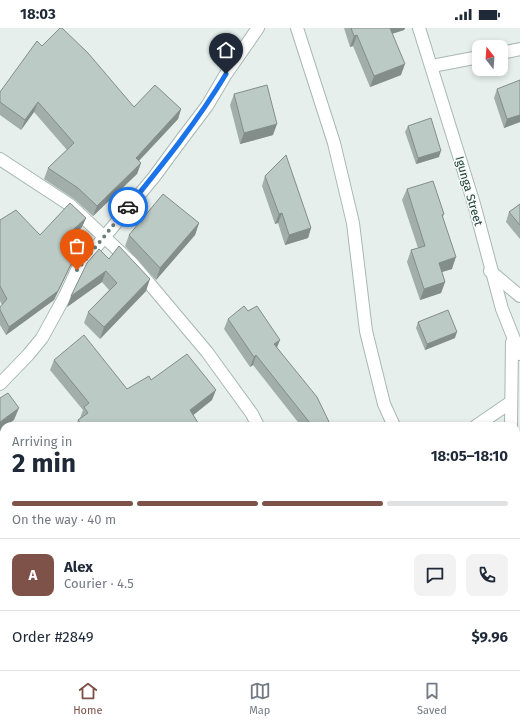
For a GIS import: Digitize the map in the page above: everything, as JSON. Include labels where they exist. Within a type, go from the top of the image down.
[{"type":"street","points":[[0,384],[42,338],[65,296],[77,270],[154,177],[207,106],[226,74],[258,28]]},
{"type":"street","points":[[297,28],[334,143],[353,223],[366,331],[384,404],[392,422]]},
{"type":"street","name":"Igunga Street","points":[[419,28],[474,204],[490,271],[512,338],[520,354]]},
{"type":"street","points":[[508,52],[520,49]]},
{"type":"street","points":[[432,66],[472,58]]},
{"type":"street","points":[[0,159],[70,206],[133,264],[207,352],[252,414],[256,422]]},
{"type":"street","points":[[490,271],[520,296]]},
{"type":"street","points":[[510,422],[512,338]]},
{"type":"street","points":[[482,422],[511,402]]},
{"type":"building","points":[[60,28],[62,28],[88,53],[134,107],[155,85],[181,109],[136,158],[141,163],[97,206],[78,188],[48,168],[74,143],[38,102],[25,120],[0,102],[0,92],[37,41],[42,46]]},
{"type":"building","points":[[351,28],[390,28],[405,64],[374,76],[357,35],[354,36]]},
{"type":"building","points":[[520,80],[520,115],[507,119],[497,89]]},
{"type":"building","points":[[267,85],[277,124],[244,133],[234,94]]},
{"type":"building","points":[[431,118],[441,151],[418,158],[408,126]]},
{"type":"building","points":[[286,155],[311,228],[289,235],[282,213],[279,214],[265,176]]},
{"type":"building","points":[[433,181],[444,214],[442,215],[456,257],[439,263],[445,282],[424,289],[411,250],[425,246],[407,189]]},
{"type":"building","points":[[163,194],[199,223],[160,268],[129,235]]},
{"type":"building","points":[[70,203],[86,218],[74,229],[87,241],[74,258],[58,291],[9,327],[0,310],[0,307],[7,299],[0,286],[0,220],[16,210],[40,235]]},
{"type":"building","points":[[520,204],[520,225],[509,212]]},
{"type":"building","points":[[119,246],[150,279],[104,327],[88,312],[117,283],[106,271],[71,296],[87,263],[99,249],[109,259]]},
{"type":"building","points":[[244,306],[248,311],[257,306],[280,340],[274,344],[317,397],[329,422],[309,422],[256,355],[254,357],[228,319]]},
{"type":"building","points":[[448,310],[457,332],[427,344],[418,322]]},
{"type":"building","points":[[84,335],[127,389],[149,376],[151,380],[187,354],[216,390],[190,410],[198,422],[80,422],[78,420],[88,413],[84,407],[89,403],[54,360]]},
{"type":"building","points":[[8,393],[19,408],[0,422],[0,398]]},
{"type":"way so far","points":[[77,270],[128,207]]},
{"type":"route","points":[[128,207],[154,177],[207,106],[226,74]]}]
